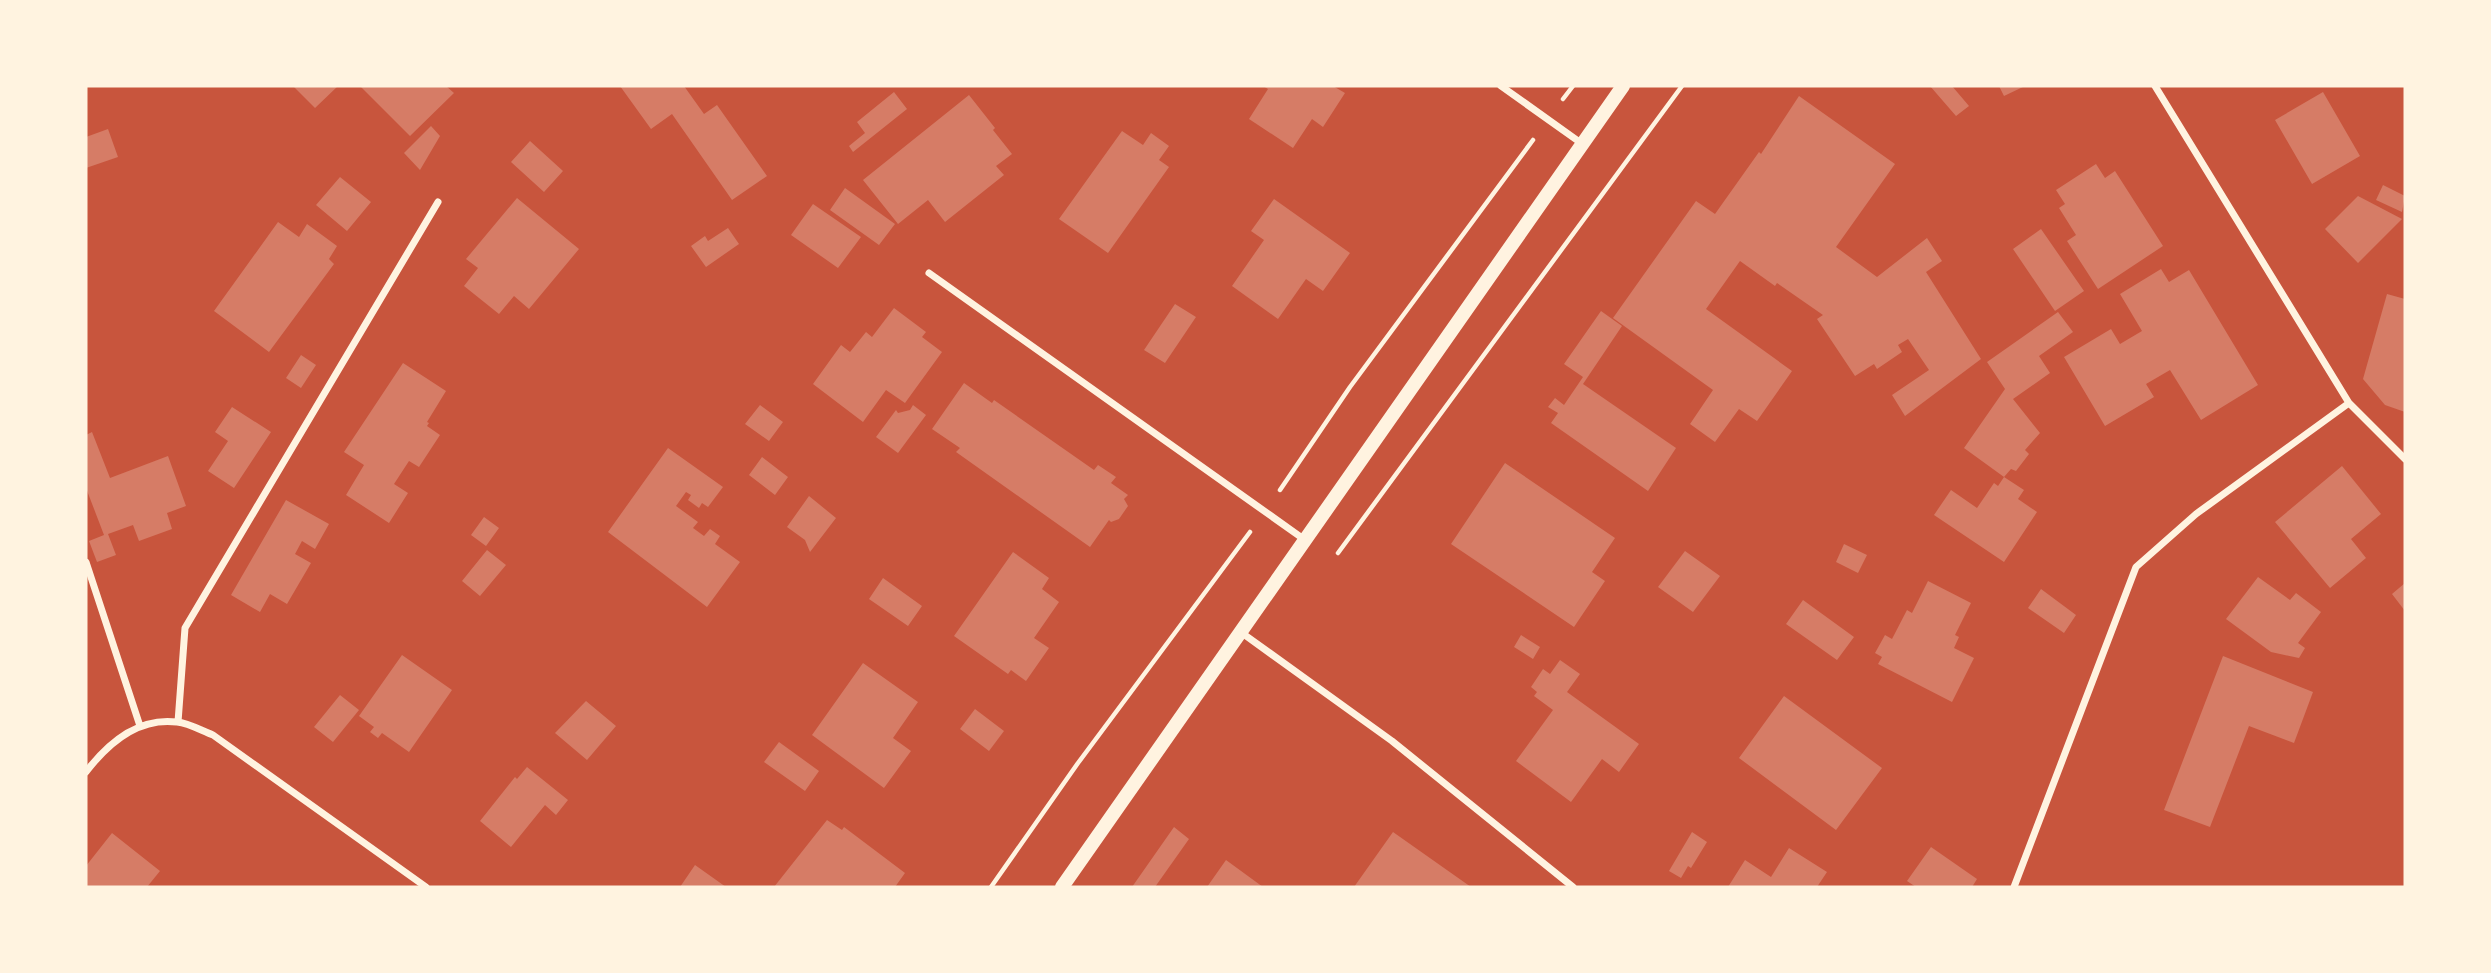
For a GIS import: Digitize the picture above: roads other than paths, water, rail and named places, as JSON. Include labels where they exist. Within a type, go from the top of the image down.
[{"type":"main road","points":[[1062,887],[1623,86]]},
{"type":"street","points":[[1501,86],[1581,143]]},
{"type":"street","points":[[2155,86],[2349,402],[2405,459]]},
{"type":"street","points":[[177,722],[185,628],[438,202]]},
{"type":"street","points":[[929,273],[1305,540]]},
{"type":"street","points":[[2014,887],[2136,567],[2196,514],[2349,402]]},
{"type":"street","points":[[86,562],[140,726]]},
{"type":"street","points":[[1242,633],[1392,741],[1573,887]]},
{"type":"street","points":[[86,772],[104,749],[140,726],[177,722],[213,735],[426,887]]}]
